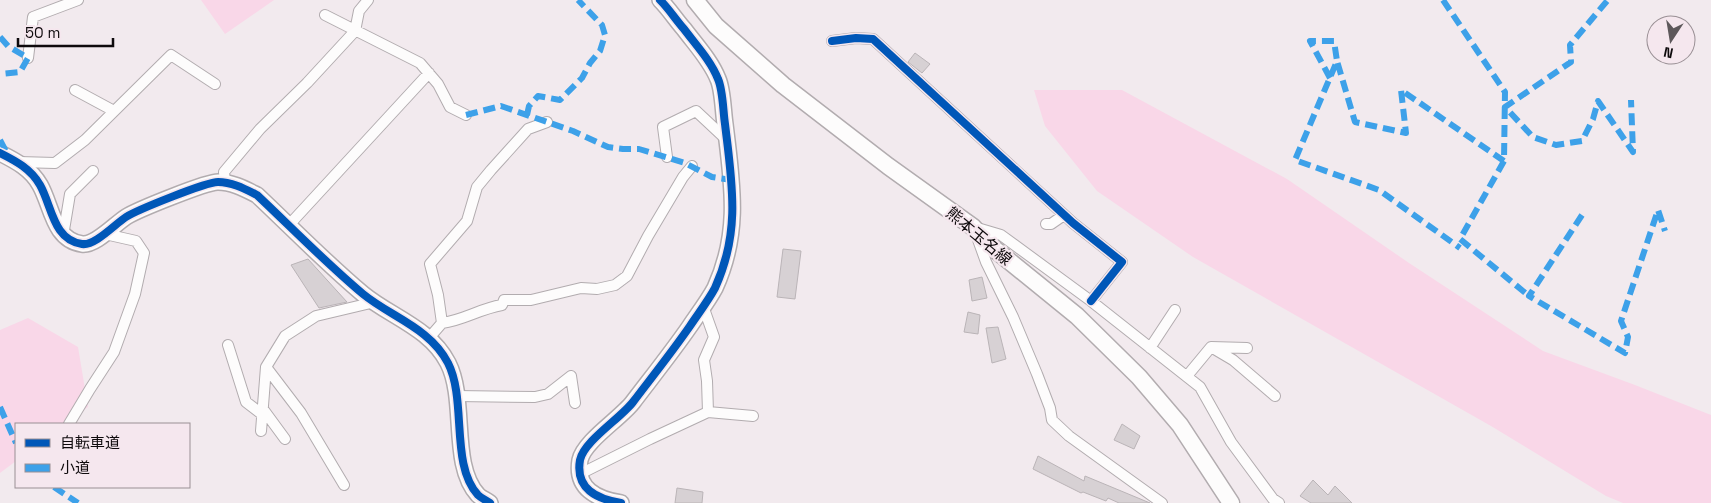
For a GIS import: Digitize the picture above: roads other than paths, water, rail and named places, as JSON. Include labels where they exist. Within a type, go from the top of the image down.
[{"type":"main road","name":"熊本玉名線","points":[[695,0],[716,26],[783,85],[888,166],[973,227],[987,243],[1077,316],[1139,377],[1180,425],[1221,495],[1231,503]]},
{"type":"street","points":[[28,58],[33,17],[78,0]]},
{"type":"street","points":[[225,183],[224,172],[254,136],[355,32],[359,11],[368,0]]},
{"type":"street","points":[[621,503],[609,501],[592,494],[584,486],[580,474],[580,460],[585,448],[630,407],[704,306],[714,288],[722,267],[729,244],[734,212],[732,180],[719,80],[702,53],[660,0]]},
{"type":"street","points":[[325,15],[355,32],[420,62],[438,84],[450,107],[466,115]]},
{"type":"street","points":[[832,40],[873,39],[1064,215],[1122,262],[1091,301]]},
{"type":"street","points":[[19,162],[55,163],[85,140],[171,55],[215,84]]},
{"type":"street","points":[[289,225],[428,73]]},
{"type":"street","points":[[74,90],[114,111]]},
{"type":"street","points":[[667,157],[663,127],[696,111],[727,140]]},
{"type":"street","points":[[442,323],[438,295],[430,264],[466,221],[477,188],[491,170],[528,129],[546,122]]},
{"type":"street","points":[[0,152],[22,164],[40,185],[54,220],[63,236],[84,245],[105,234],[127,216],[202,185],[217,182],[238,185],[257,195],[364,295],[429,338],[448,363],[457,396],[466,476],[478,495],[490,503]]},
{"type":"street","points":[[429,338],[442,323],[456,321],[486,308],[502,305],[504,300],[531,300],[581,288],[597,289],[615,285],[627,276],[648,236],[683,177],[692,166]]},
{"type":"street","points":[[63,236],[70,194],[93,170]]},
{"type":"street","points":[[1046,224],[1051,224],[1064,215]]},
{"type":"street","points":[[973,227],[1001,235],[1091,301],[1200,387],[1231,442],[1272,499],[1279,503]]},
{"type":"street","points":[[973,227],[986,262],[1038,374],[1050,408],[1052,420],[1069,436],[1162,503]]},
{"type":"street","points":[[70,423],[114,352],[135,294],[144,253],[136,241],[105,234]]},
{"type":"street","points":[[261,431],[266,367],[285,336],[316,316],[375,302]]},
{"type":"street","points":[[704,306],[714,337],[704,360],[708,412]]},
{"type":"street","points":[[1150,348],[1175,310]]},
{"type":"street","points":[[228,345],[246,402],[263,412],[285,438]]},
{"type":"street","points":[[1187,376],[1211,347]]},
{"type":"street","points":[[1211,347],[1247,348]]},
{"type":"street","points":[[1211,347],[1232,360],[1274,396]]},
{"type":"street","points":[[266,367],[301,413],[344,485]]},
{"type":"street","points":[[457,396],[535,397],[548,394],[571,376],[574,403]]},
{"type":"street","points":[[580,474],[708,412],[753,416]]}]
